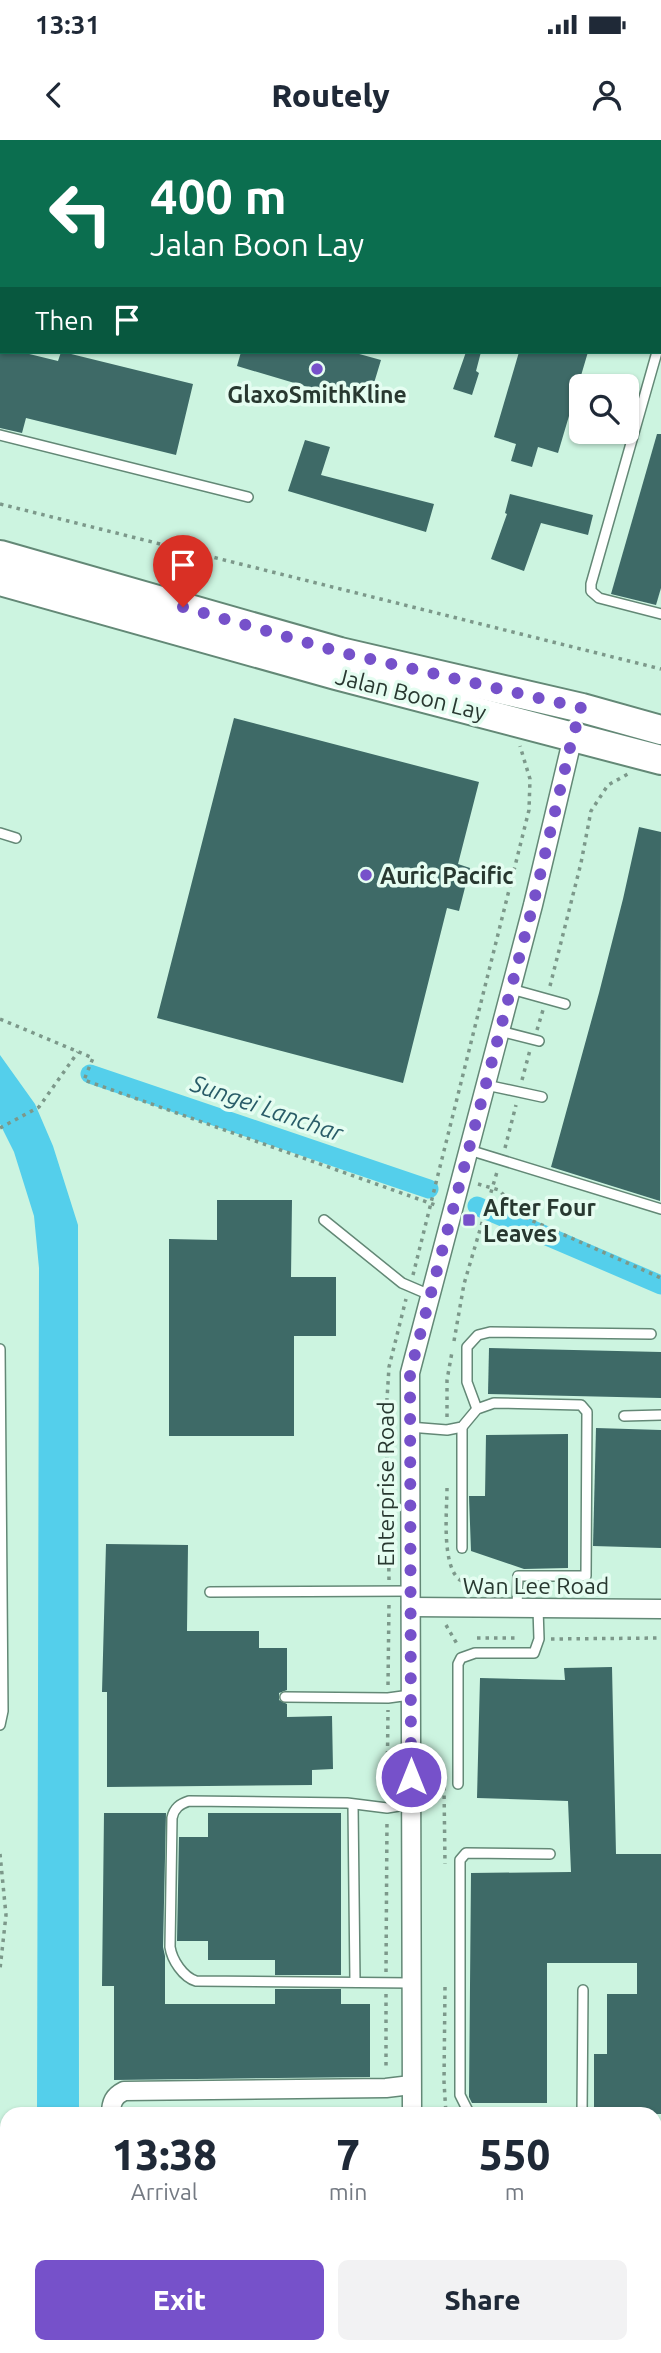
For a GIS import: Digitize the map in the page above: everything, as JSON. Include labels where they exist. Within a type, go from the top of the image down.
[{"type":"main road","name":"Jalan Boon Lay","points":[[0,555],[340,652],[582,708],[661,730]]},
{"type":"main road","name":"Jalan Boon Lay","points":[[0,581],[336,675],[573,735],[649,765]]},
{"type":"street","name":"Enterprise Road","points":[[412,2107],[410,1373],[582,708]]},
{"type":"street","name":"Wan Lee Road","points":[[411,1599],[518,1599],[538,1608],[661,1609]]},
{"type":"street","points":[[113,2107],[116,2095],[124,2091],[386,2088],[411,2085]]},
{"type":"lane","points":[[656,354],[591,591],[599,598],[661,614]]},
{"type":"lane","points":[[0,435],[248,497]]},
{"type":"lane","points":[[0,833],[16,838]]},
{"type":"lane","points":[[511,989],[565,1004]]},
{"type":"lane","points":[[500,1031],[536,1040]]},
{"type":"lane","points":[[486,1085],[542,1097]]},
{"type":"lane","points":[[468,1150],[661,1209]]},
{"type":"lane","points":[[324,1220],[402,1283],[430,1294]]},
{"type":"lane","points":[[477,1409],[467,1382],[467,1347],[478,1335],[490,1332],[651,1335]]},
{"type":"lane","points":[[0,1349],[3,1711],[0,1725]]},
{"type":"lane","points":[[409,1427],[447,1430],[462,1427],[477,1409],[494,1404],[581,1405],[587,1412],[586,1576],[518,1576],[518,1599]]},
{"type":"lane","points":[[624,1416],[661,1415]]},
{"type":"lane","points":[[462,1427],[463,1548]]},
{"type":"lane","points":[[209,1592],[411,1599]]},
{"type":"lane","points":[[458,1784],[457,1672],[461,1658],[475,1654],[530,1654],[537,1649],[540,1639],[538,1608]]},
{"type":"lane","points":[[285,1697],[388,1698],[410,1695]]},
{"type":"lane","points":[[411,1804],[387,1808],[347,1803],[188,1801],[178,1807],[172,1818],[170,1947],[172,1956],[188,1978],[196,1981],[411,1983]]},
{"type":"lane","points":[[353,1805],[355,1982]]},
{"type":"lane","points":[[466,2107],[460,2095],[460,1860],[466,1853],[550,1854]]},
{"type":"lane","points":[[582,2107],[583,1990]]},
{"type":"path","points":[[0,504],[661,669]]},
{"type":"path","points":[[0,1019],[93,1058],[84,1080],[430,1203],[529,810],[529,771],[523,750],[515,740]]},
{"type":"path","points":[[447,1430],[447,1381],[464,1284],[536,1040],[581,863],[591,811],[608,785],[649,765]]},
{"type":"path","points":[[0,1128],[39,1107],[78,1052]]},
{"type":"path","points":[[476,1184],[499,1190],[524,1217],[661,1278]]},
{"type":"path","points":[[447,1485],[446,1539],[451,1566],[458,1579],[480,1589],[518,1599]]},
{"type":"path","points":[[457,1643],[479,1638],[661,1638]]},
{"type":"path","points":[[0,1854],[6,1915],[0,1969]]},
{"type":"water","points":[[0,1055],[35,1104],[53,1146],[78,1225],[79,2107],[37,2107],[39,1268],[34,1216],[14,1152],[0,1124]]},
{"type":"building","points":[[0,354],[29,354],[58,361],[60,354],[71,354],[193,384],[176,455],[26,418],[22,433],[0,428]]},
{"type":"building","points":[[240,354],[359,354],[381,360],[371,393],[358,389],[355,401],[237,366]]},
{"type":"building","points":[[465,354],[480,354],[476,371],[479,373],[472,395],[453,389]]},
{"type":"building","points":[[518,354],[587,354],[581,374],[569,374],[569,416],[558,453],[538,447],[532,467],[511,461],[516,444],[494,437]]},
{"type":"building","points":[[657,434],[661,434],[661,588],[656,605],[611,594]]},
{"type":"building","points":[[305,440],[330,447],[321,475],[434,504],[426,532],[288,491]]},
{"type":"building","points":[[510,494],[593,515],[588,535],[541,523],[524,571],[491,559],[507,514],[505,513]]},
{"type":"building","points":[[234,718],[479,782],[458,864],[470,868],[459,911],[447,908],[403,1083],[157,1018]]},
{"type":"building","points":[[639,827],[661,832],[660,1201],[551,1167],[599,993]]},
{"type":"building","points":[[217,1200],[292,1200],[291,1277],[336,1277],[336,1336],[294,1336],[294,1436],[169,1436],[169,1239],[217,1240]]},
{"type":"building","points":[[489,1348],[661,1352],[661,1398],[488,1394]]},
{"type":"building","points":[[596,1428],[661,1430],[661,1548],[593,1546]]},
{"type":"building","points":[[568,1434],[568,1568],[524,1569],[471,1551],[469,1496],[485,1496],[486,1435]]},
{"type":"building","points":[[106,1544],[188,1545],[187,1631],[259,1631],[259,1648],[287,1648],[287,1690],[279,1693],[279,1700],[287,1704],[287,1717],[332,1716],[333,1769],[312,1770],[312,1785],[107,1787],[107,1692],[102,1692]]},
{"type":"building","points":[[612,1667],[616,1854],[661,1854],[661,2107],[594,2107],[594,2054],[607,2054],[607,1994],[637,1994],[637,1963],[547,1963],[547,2103],[472,2103],[469,2097],[471,1873],[571,1872],[568,1801],[477,1798],[480,1678],[565,1680],[564,1668]]},
{"type":"building","points":[[104,1813],[166,1813],[163,1947],[165,2004],[275,2004],[275,1989],[341,1989],[341,2004],[370,2004],[370,2077],[114,2080],[114,1986],[102,1986]]},
{"type":"building","points":[[208,1813],[341,1813],[341,1975],[275,1975],[275,1960],[208,1960],[208,1941],[177,1941],[179,1837],[208,1837]]},
{"type":"waterway","name":"Sungei Lanchar","points":[[90,1074],[429,1189]]},
{"type":"waterway","name":"Sungei Lanchar","points":[[477,1206],[661,1285]]},
{"type":"place","name":"GlaxoSmithKline","points":[[317,369]]},
{"type":"place","name":"Auric Pacific","points":[[366,875]]},
{"type":"place","name":"After Four Leaves","points":[[469,1220]]},
{"type":"route","points":[[183,607],[340,652],[582,708],[410,1373],[411,1777]]}]
